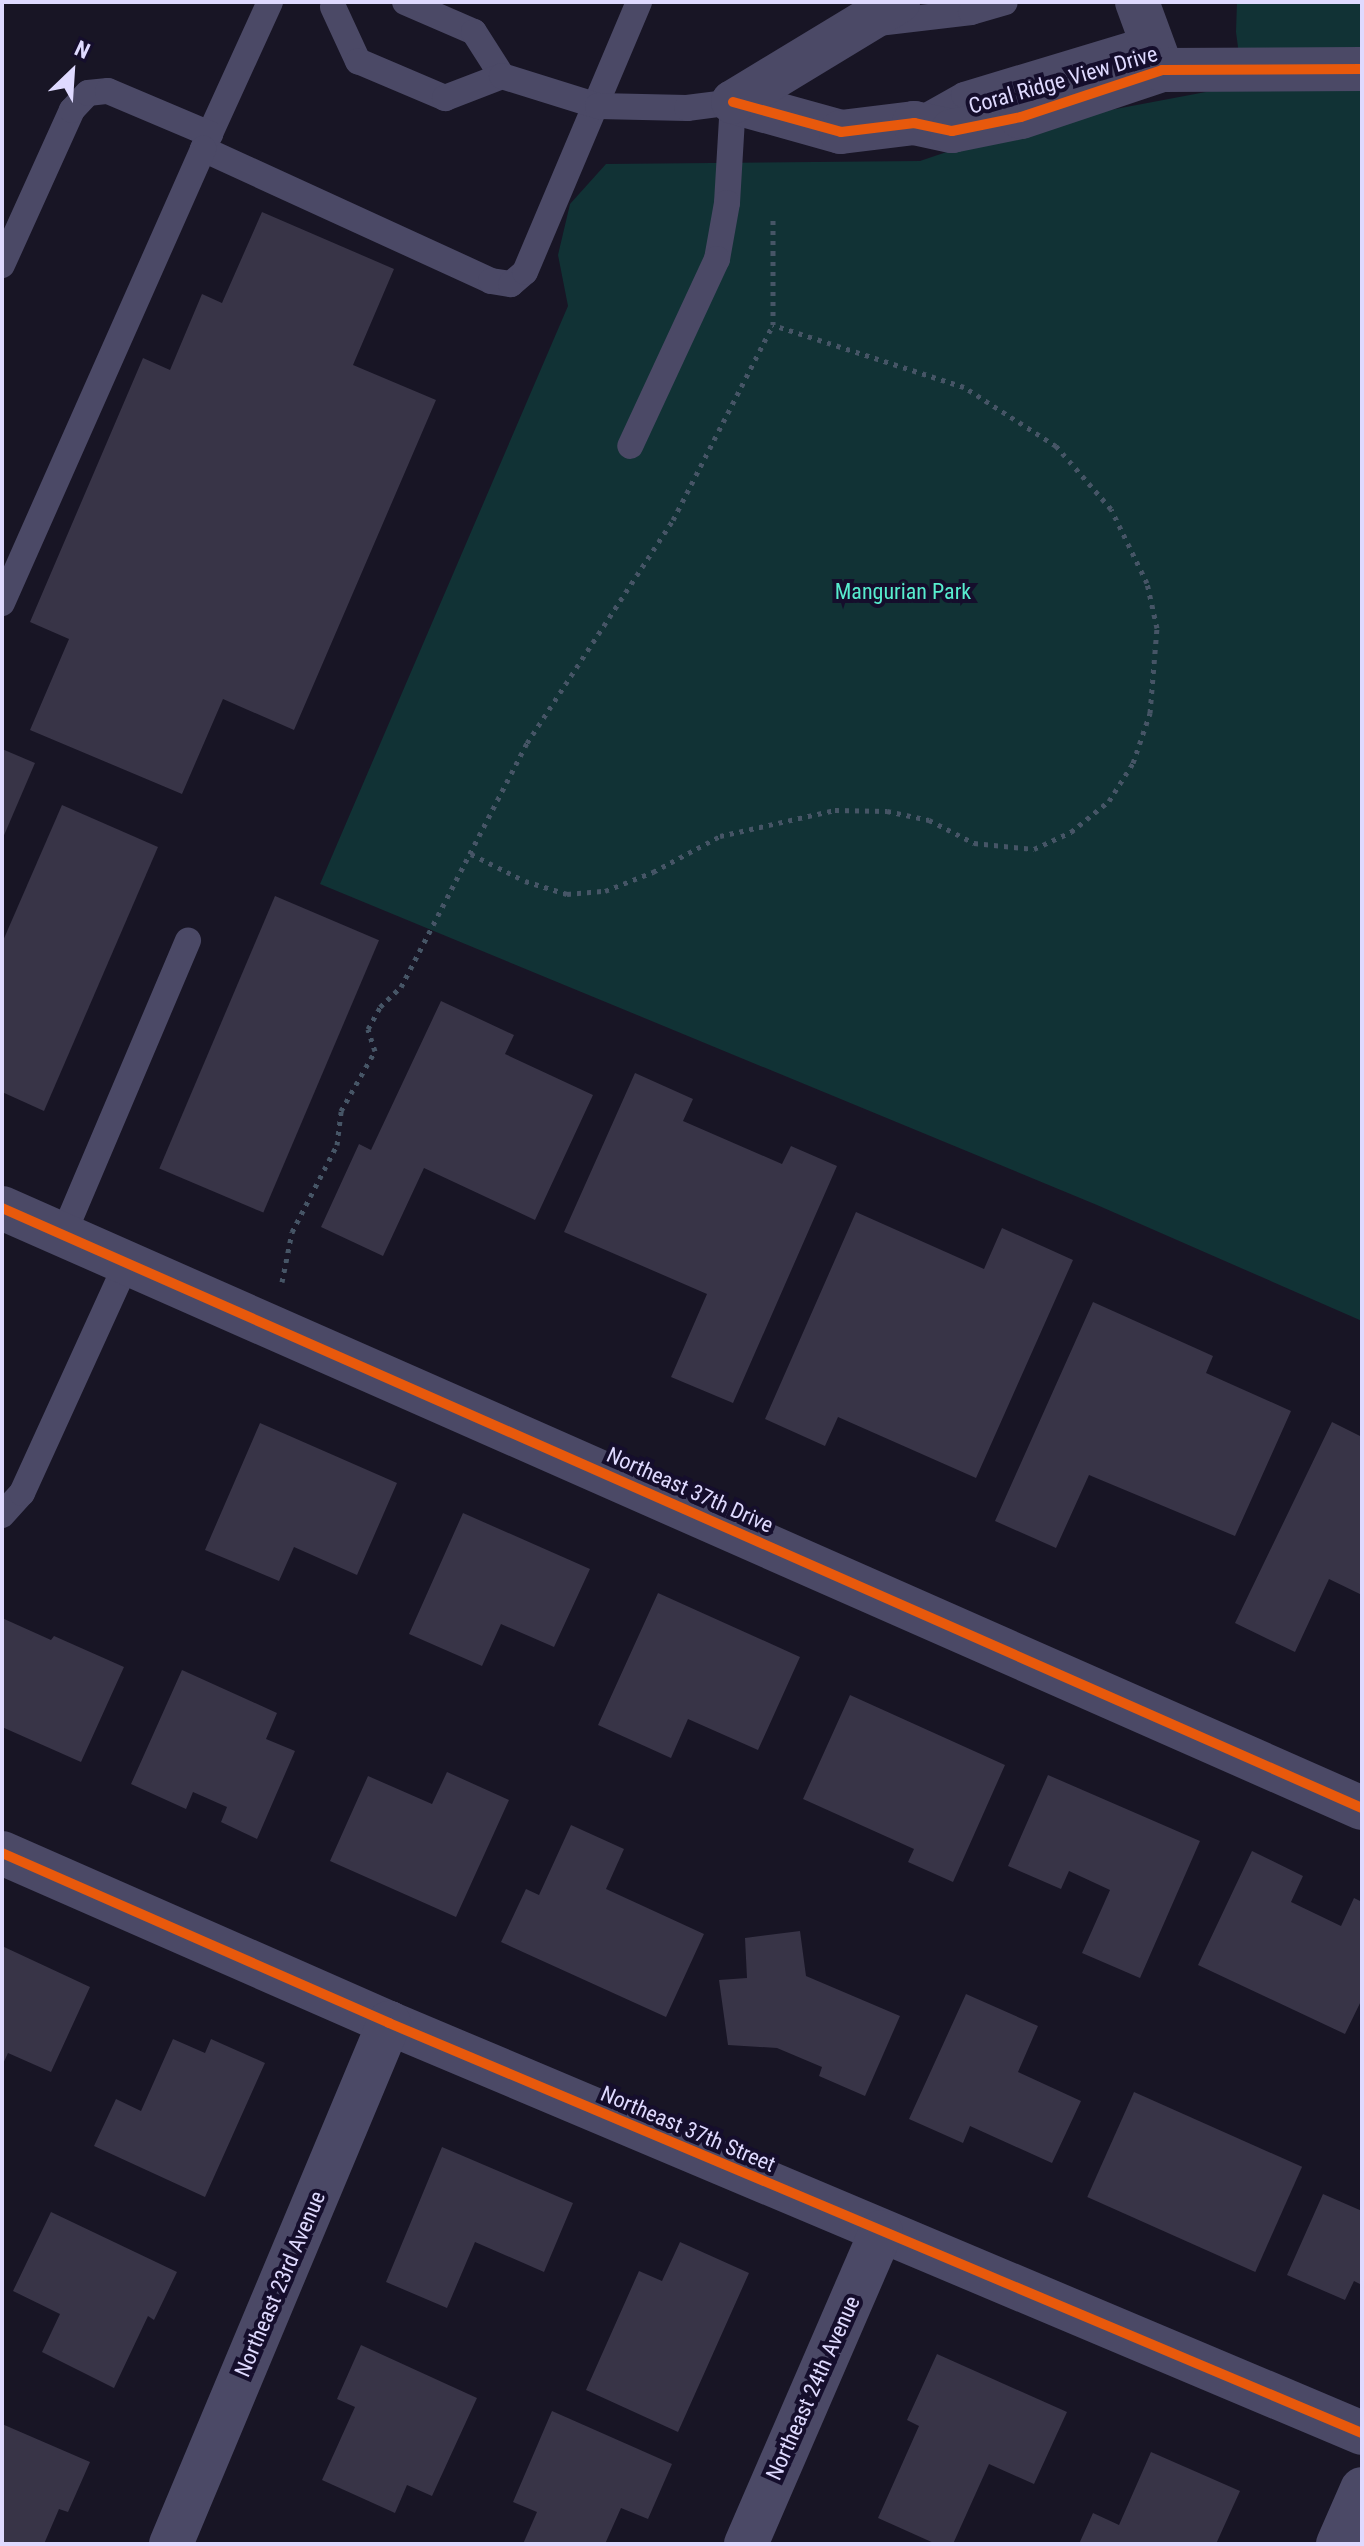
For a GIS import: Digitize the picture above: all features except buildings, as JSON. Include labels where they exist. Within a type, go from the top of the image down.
[{"type":"street","points":[[733,102],[898,2]]},
{"type":"street","name":"Coral Ridge View Drive","points":[[733,102],[841,132],[914,123],[952,131],[1021,117],[1149,37],[1362,69]]},
{"type":"street","name":"Northeast 37th Drive","points":[[4,1216],[63,1235],[1362,1808]]},
{"type":"street","name":"Northeast 37th Street","points":[[2,1853],[389,2023],[1362,2433]]},
{"type":"street","name":"Northeast 23rd Avenue","points":[[171,2544],[389,2023]]},
{"type":"street","name":"Northeast 24th Avenue","points":[[746,2544],[881,2232]]},
{"type":"street","points":[[1338,2544],[1362,2489]]},
{"type":"lane","points":[[2,603],[270,2]]},
{"type":"lane","points":[[405,2],[474,32],[502,76]]},
{"type":"lane","points":[[2,265],[72,110],[88,93],[108,91],[491,281],[511,284],[525,272],[598,106],[639,2]]},
{"type":"lane","points":[[859,25],[971,12],[1005,2]]},
{"type":"lane","points":[[338,4],[358,61],[445,98],[502,76],[598,106],[687,108],[733,102],[727,203],[717,259],[630,446]]},
{"type":"lane","points":[[63,1235],[188,940]]},
{"type":"lane","points":[[2,1515],[22,1493],[127,1263]]},
{"type":"path","points":[[261,1322],[285,1275],[292,1232],[337,1145],[341,1111],[375,1051],[368,1029],[380,1007],[401,987],[527,743],[673,520],[773,325],[773,215]]},
{"type":"path","points":[[471,854],[525,881],[567,894],[605,891],[653,872],[720,836],[835,810],[887,811],[929,820],[974,843],[1034,849],[1071,832],[1109,801],[1133,763],[1150,713],[1157,628],[1147,583],[1111,509],[1056,446],[964,387],[773,325]]},
{"type":"green space","name":"Mangurian Park","points":[[1237,2],[1362,2],[1362,1321],[1097,1205],[320,884],[568,306],[558,255],[570,204],[606,164],[920,161],[1020,127],[1243,85],[1236,32]]},
{"type":"cycle path","points":[[733,102],[841,132],[914,123],[952,131],[1021,117],[1162,70],[1362,69]]},
{"type":"cycle path","points":[[2,1208],[1362,1808]]},
{"type":"cycle path","points":[[2,1853],[389,2023],[1362,2433]]}]
